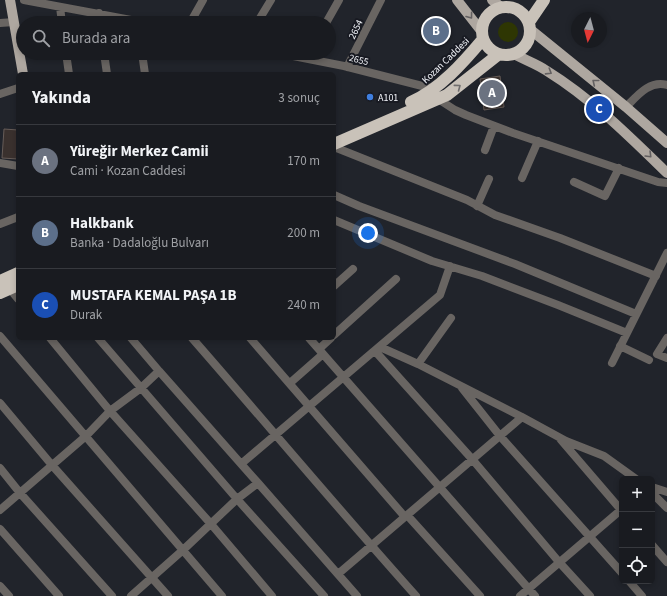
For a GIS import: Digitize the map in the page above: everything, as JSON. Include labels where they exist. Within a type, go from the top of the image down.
[{"type":"highway","points":[[530,26],[524,15],[518,10],[505,4],[493,10],[487,16],[483,23],[482,35],[487,46],[492,51],[507,56],[514,54],[521,50],[530,38],[530,26],[544,0]]},
{"type":"highway","name":"Kozan Caddesi","points":[[336,145],[436,94],[467,58],[482,35]]},
{"type":"highway","name":"Kozan Caddesi","points":[[336,135],[422,97],[436,94],[447,95],[499,54]]},
{"type":"highway","points":[[7,287],[16,276]]},
{"type":"main road","points":[[10,0],[16,34]]},
{"type":"main road","points":[[457,0],[482,35]]},
{"type":"main road","points":[[530,26],[667,143]]},
{"type":"main road","points":[[514,54],[546,70],[579,92],[632,138],[667,173]]},
{"type":"main road","points":[[21,60],[23,72]]},
{"type":"street","points":[[24,0],[112,16]]},
{"type":"street","points":[[194,16],[203,0]]},
{"type":"street","points":[[262,16],[271,0]]},
{"type":"street","points":[[330,16],[339,0]]},
{"type":"street","name":"2654","points":[[348,67],[381,0]]},
{"type":"street","points":[[60,6],[61,16]]},
{"type":"street","points":[[0,23],[14,22]]},
{"type":"street","points":[[67,60],[69,72]]},
{"type":"street","points":[[105,60],[107,72]]},
{"type":"street","points":[[143,60],[145,72]]},
{"type":"street","name":"2655","points":[[326,60],[436,94],[455,110],[494,126],[658,182],[667,183]]},
{"type":"street","points":[[626,107],[647,88],[658,84],[667,85]]},
{"type":"street","points":[[0,94],[16,89]]},
{"type":"street","points":[[485,150],[494,126]]},
{"type":"street","points":[[522,178],[538,141]]},
{"type":"street","points":[[336,147],[442,190],[495,215],[560,238],[656,276]]},
{"type":"street","points":[[0,163],[16,166]]},
{"type":"street","points":[[574,182],[605,196],[619,168]]},
{"type":"street","points":[[477,206],[489,179]]},
{"type":"street","points":[[336,195],[359,206],[515,264],[636,314]]},
{"type":"street","points":[[0,224],[16,218]]},
{"type":"street","points":[[336,221],[432,261],[482,276],[626,332]]},
{"type":"street","points":[[612,363],[626,332],[667,253]]},
{"type":"street","points":[[241,464],[440,295],[450,266]]},
{"type":"street","points":[[336,284],[353,269]]},
{"type":"street","points":[[336,333],[396,279]]},
{"type":"street","points":[[7,287],[16,297]]},
{"type":"street","points":[[418,364],[451,318]]},
{"type":"street","points":[[0,336],[222,596]]},
{"type":"street","points":[[667,338],[657,354],[667,358]]},
{"type":"street","points":[[52,340],[110,411],[211,524],[272,596]]},
{"type":"street","points":[[100,340],[324,596]]},
{"type":"street","points":[[134,340],[159,371],[358,596]]},
{"type":"street","points":[[194,340],[371,546],[416,596]]},
{"type":"street","points":[[252,340],[406,516],[480,596]]},
{"type":"street","points":[[311,340],[535,596]]},
{"type":"street","points":[[290,383],[321,352],[330,340]]},
{"type":"street","points":[[620,346],[649,360]]},
{"type":"street","points":[[378,349],[418,364],[558,437],[604,456],[632,476]]},
{"type":"street","points":[[378,349],[559,562],[590,596]]},
{"type":"street","points":[[0,510],[51,464],[86,436],[110,411],[141,388],[159,371]]},
{"type":"street","points":[[460,386],[500,436],[619,570]]},
{"type":"street","points":[[0,403],[51,464],[153,577],[168,596]]},
{"type":"street","points":[[338,574],[522,417]]},
{"type":"street","points":[[558,437],[619,507]]},
{"type":"street","points":[[0,468],[112,596]]},
{"type":"street","points":[[131,596],[238,499],[258,483]]},
{"type":"street","points":[[655,488],[667,492]]},
{"type":"street","points":[[655,496],[667,508]]},
{"type":"street","points":[[520,596],[620,512]]},
{"type":"street","points":[[0,529],[59,596]]},
{"type":"street","points":[[655,548],[667,562]]},
{"type":"street","points":[[632,584],[642,596]]},
{"type":"street","points":[[0,586],[9,596]]},
{"type":"green space","points":[[508,22],[515,25],[518,32],[515,39],[508,42],[501,39],[498,32],[501,25]]},
{"type":"building","points":[[500,76],[504,107],[484,110],[480,79]]},
{"type":"building","points":[[4,129],[16,130],[16,159],[2,158]]},
{"type":"place","name":"Halkbank","points":[[436,31]]},
{"type":"place","name":"Yüreğir Merkez Camii","points":[[492,93]]},
{"type":"place","name":"A101","points":[[370,97]]},
{"type":"place","name":"MUSTAFA KEMAL PAŞA 1B","points":[[599,109]]}]
